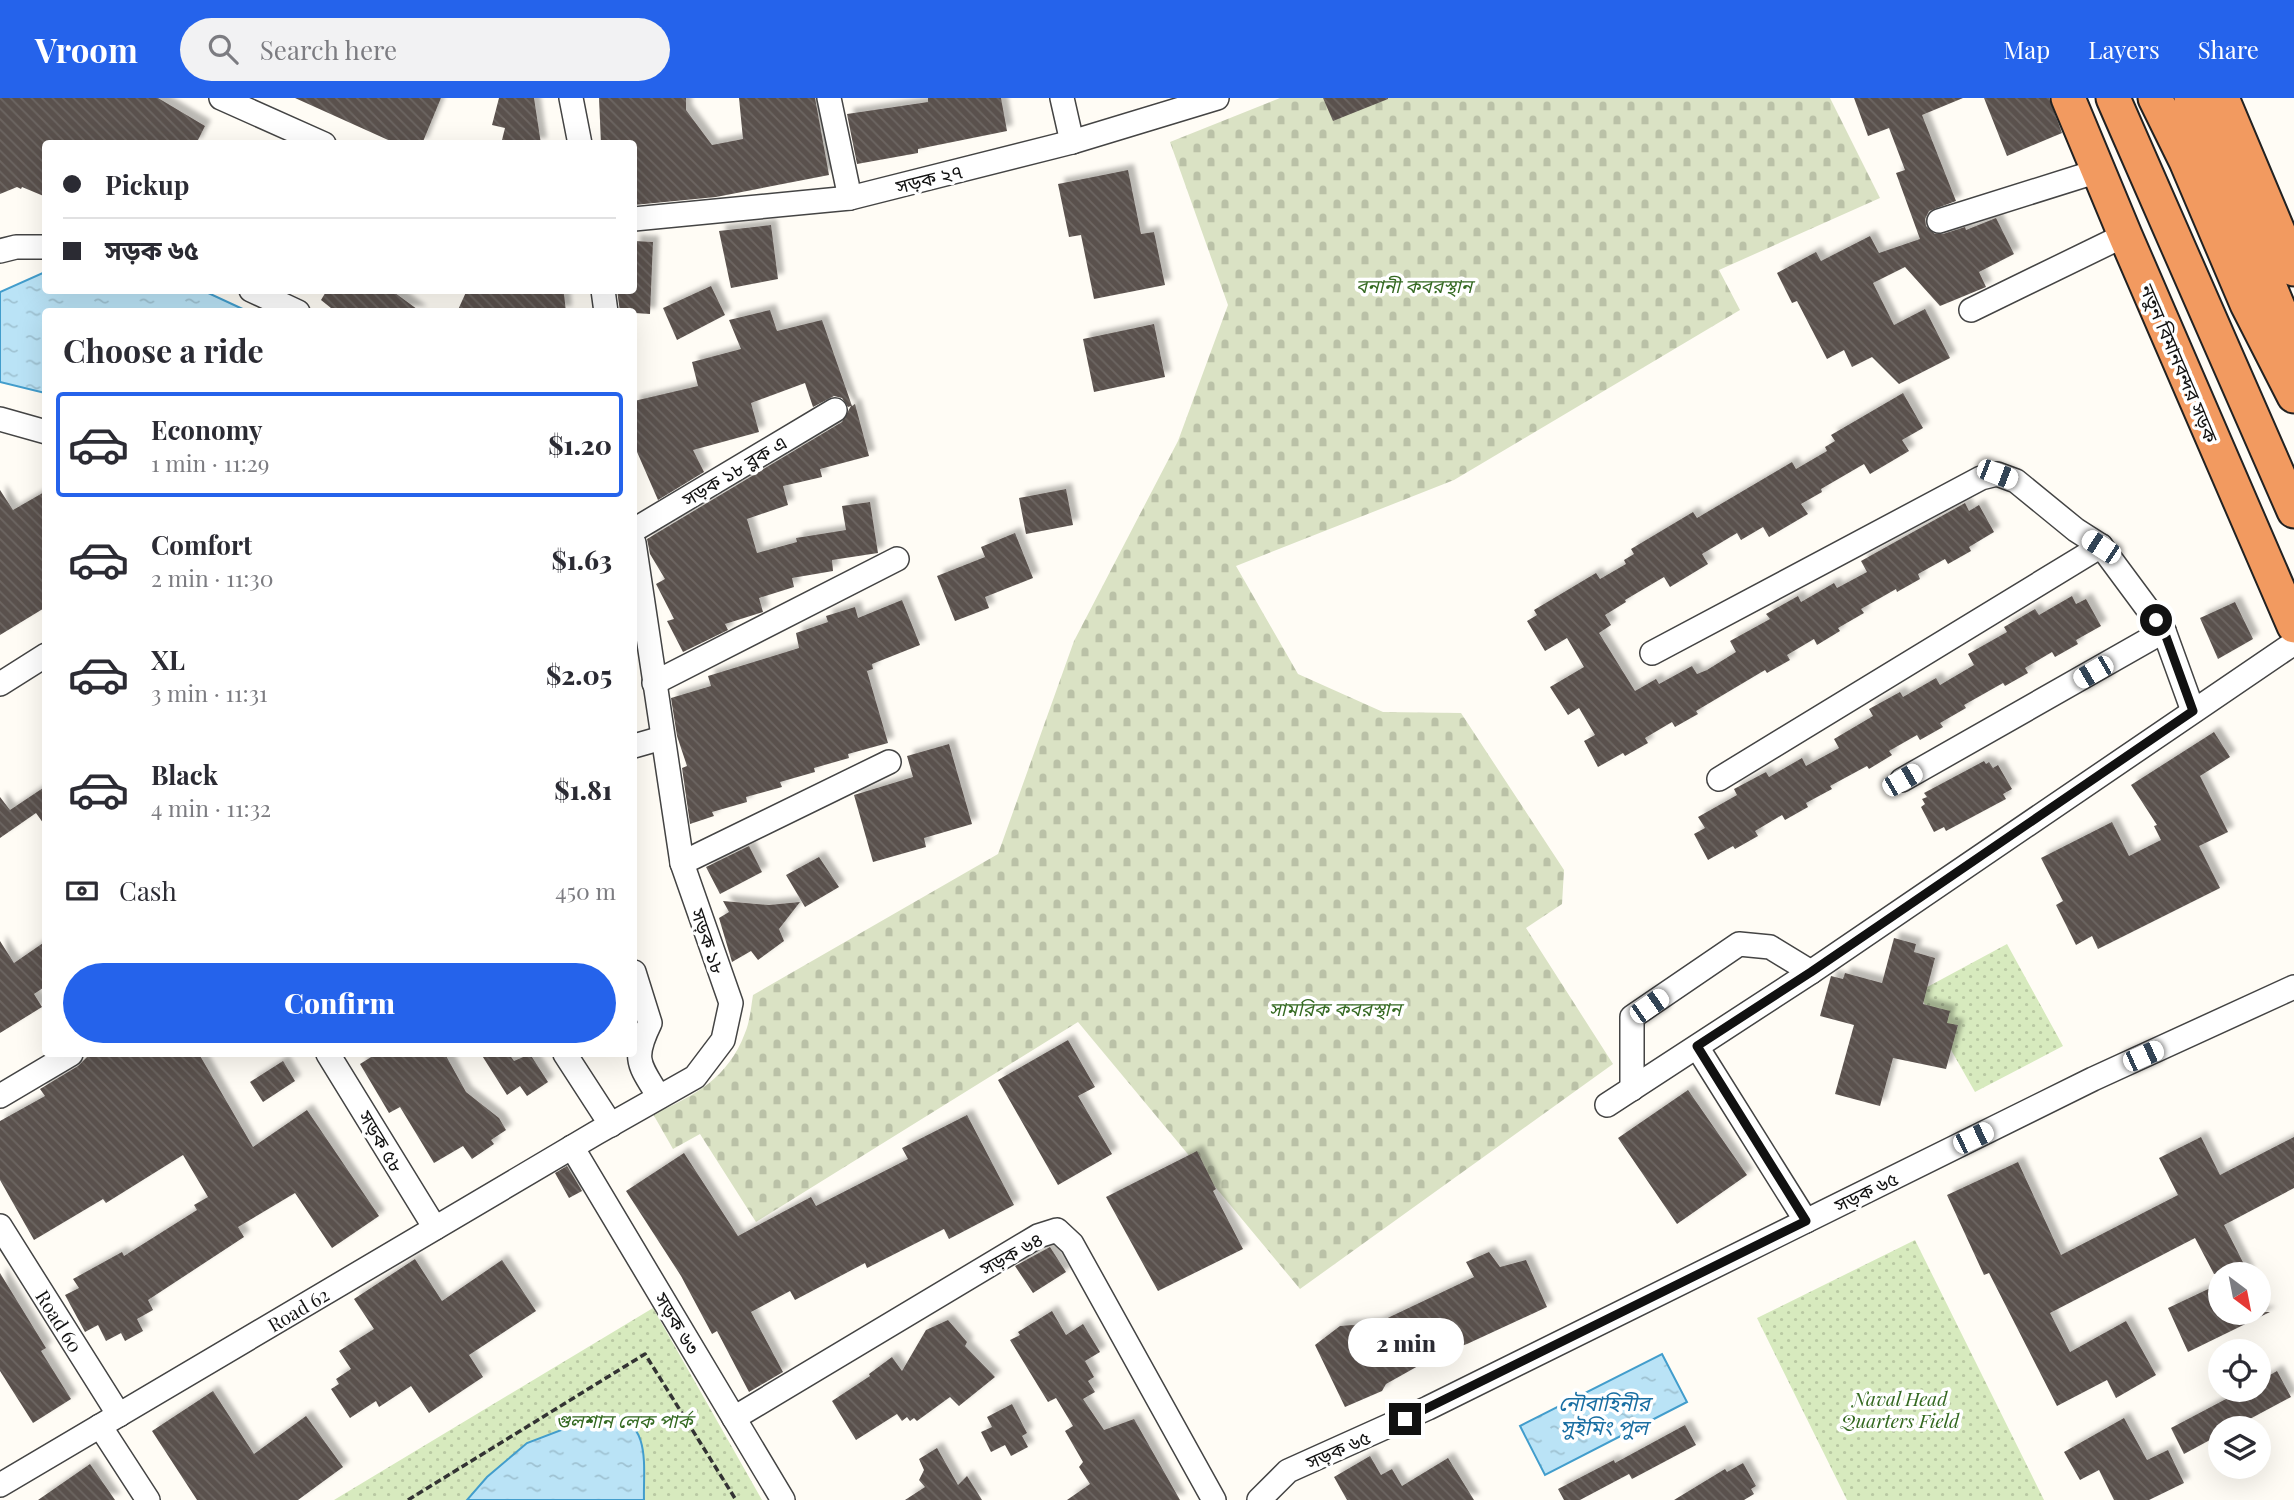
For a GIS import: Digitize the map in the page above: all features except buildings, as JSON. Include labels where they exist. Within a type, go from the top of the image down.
[{"type":"highway","name":"নতুন বিমানবন্দর সড়ক","points":[[2068,98],[2294,626]]},
{"type":"highway","points":[[2113,98],[2294,511]]},
{"type":"highway","points":[[2155,98],[2186,161],[2247,304],[2294,396]]},
{"type":"highway","points":[[2191,98],[2294,345]]},
{"type":"highway","points":[[2222,98],[2294,269]]},
{"type":"highway","points":[[2237,98],[2294,229]]},
{"type":"street","points":[[221,98],[315,140]]},
{"type":"street","points":[[571,98],[579,140]]},
{"type":"street","points":[[829,98],[850,198]]},
{"type":"street","points":[[1062,98],[1072,142]]},
{"type":"street","name":"সড়ক ২৭","points":[[637,219],[850,198],[1072,142],[1217,98]]},
{"type":"street","points":[[1939,221],[2098,171]]},
{"type":"street","points":[[1970,310],[2125,236]]},
{"type":"street","points":[[0,251],[16,247],[42,247]]},
{"type":"street","points":[[260,294],[289,308]]},
{"type":"street","name":"সড়ক ১৮ ব্লক এ","points":[[637,528],[835,410]]},
{"type":"street","points":[[0,419],[42,431]]},
{"type":"street","points":[[1652,653],[1981,478],[1997,474],[2016,481],[2101,547],[2164,631],[2193,711]]},
{"type":"street","points":[[1719,779],[2101,547]]},
{"type":"street","points":[[654,683],[897,559]]},
{"type":"street","name":"সড়ক ১৮","points":[[603,1129],[695,1077],[723,1040],[731,1003],[682,863],[637,564]]},
{"type":"street","points":[[1902,780],[2164,631]]},
{"type":"street","points":[[1607,1105],[1811,972],[2294,643]]},
{"type":"street","points":[[0,684],[42,658]]},
{"type":"street","points":[[637,745],[663,738]]},
{"type":"street","points":[[682,863],[889,762]]},
{"type":"street","points":[[1632,1089],[1632,1017],[1739,944],[1770,947],[1811,972]]},
{"type":"street","points":[[637,982],[650,1023],[638,1051],[640,1066],[659,1097]]},
{"type":"street","name":"সড়ক ৬৫","points":[[1259,1500],[1288,1471],[1428,1408],[2093,1079],[2294,987]]},
{"type":"street","points":[[1697,1046],[1806,1221]]},
{"type":"street","points":[[0,1096],[66,1057]]},
{"type":"street","name":"সড়ক ৫৮","points":[[330,1057],[435,1228]]},
{"type":"street","points":[[567,1057],[603,1129]]},
{"type":"street","name":"Road 62","points":[[0,1485],[603,1129]]},
{"type":"street","name":"সড়ক ৬৩","points":[[572,1147],[783,1500]]},
{"type":"street","name":"Road 60","points":[[0,1226],[110,1420],[148,1500]]},
{"type":"street","name":"সড়ক ৬৪","points":[[734,1418],[1038,1236],[1057,1230],[1072,1244],[1214,1500]]},
{"type":"path","points":[[408,1500],[645,1354],[736,1500]]},
{"type":"green space","name":"বনানী কবরস্থান","points":[[1280,98],[1830,98],[1880,198],[1719,270],[1740,310],[1454,480],[1236,566],[1298,674],[1383,712],[1461,713],[1564,870],[1562,904],[1526,928],[1613,1064],[1300,1289],[1078,1022],[756,1222],[700,1134],[673,1149],[653,1114],[683,1100],[719,1074],[738,1049],[747,1028],[753,995],[998,854],[1074,641],[1178,441],[1228,305],[1170,142]]},
{"type":"green space","points":[[2007,944],[2063,1046],[1975,1092],[1918,992]]},
{"type":"green space","name":"Naval Head Quarters Field","points":[[1915,1240],[2044,1500],[1847,1500],[1757,1318]]},
{"type":"green space","name":"গুলশান লেক পার্ক","points":[[653,1308],[762,1500],[334,1500]]},
{"type":"water","points":[[42,273],[42,294],[210,294],[241,308],[42,308],[42,392],[0,382],[0,292]]},
{"type":"water","name":"নৌবাহিনীর সুইমিং পুল","points":[[1662,1354],[1687,1402],[1545,1475],[1520,1426]]},
{"type":"water","points":[[611,1414],[624,1419],[639,1437],[644,1461],[644,1500],[467,1500],[487,1477],[527,1443],[598,1416]]},
{"type":"route","points":[[1405,1419],[1806,1221],[1697,1046],[1811,972],[2193,711],[2164,631],[2156,620]]},
{"type":"park label","name":"সামরিক কবরস্থান","points":[[1335,1008]]}]
